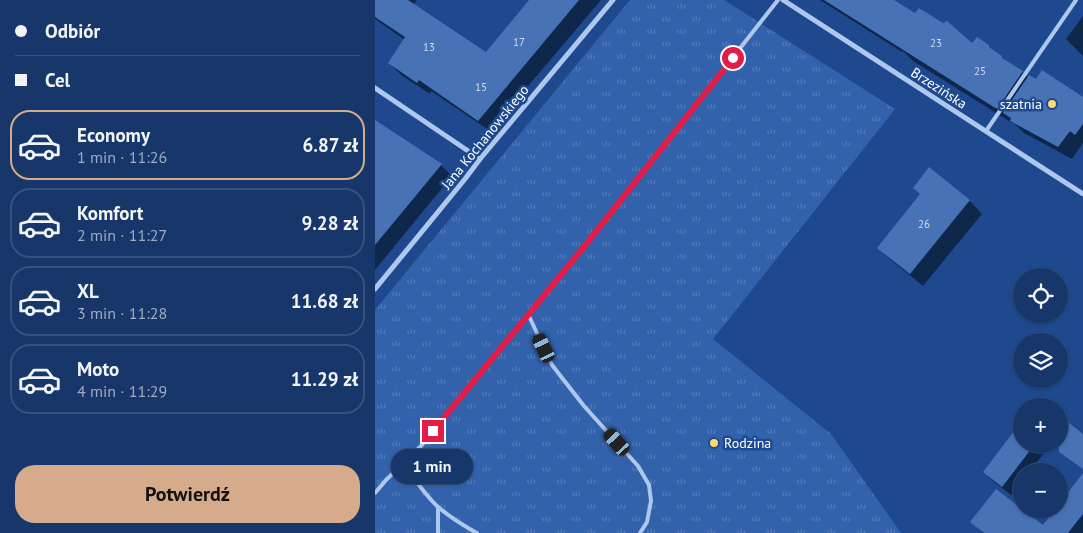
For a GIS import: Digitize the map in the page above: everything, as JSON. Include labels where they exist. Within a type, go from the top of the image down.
[{"type":"street","name":"Jana Kochanowskiego","points":[[375,289],[480,158],[613,0]]},
{"type":"street","name":"Brzezińska","points":[[783,0],[1083,194]]},
{"type":"street","points":[[375,88],[480,158]]},
{"type":"lane","points":[[375,493],[421,446],[587,243],[778,0]]},
{"type":"lane","points":[[986,131],[1077,0]]},
{"type":"lane","points":[[528,314],[552,365],[584,406],[638,466],[649,484],[651,501],[647,522],[641,533]]},
{"type":"lane","points":[[403,463],[438,506],[477,533]]},
{"type":"lane","points":[[438,506],[438,533]]},
{"type":"green space","points":[[630,0],[724,0],[895,109],[713,339],[831,434],[901,533],[375,533],[375,310]]},
{"type":"building","points":[[375,0],[408,0],[486,52],[529,0],[579,0],[478,121],[419,80],[417,83],[388,63],[405,37],[375,17]]},
{"type":"building","points":[[824,0],[894,0],[915,13],[919,8],[943,23],[947,21],[972,43],[977,37],[989,45],[1002,58],[1023,71],[997,109]]},
{"type":"building","name":"szatnia","points":[[1042,70],[1083,97],[1083,124],[1075,135],[1070,131],[1058,147],[1010,121],[1011,118],[1003,113],[1029,75],[1036,79]]},
{"type":"building","points":[[375,120],[442,164],[375,245]]},
{"type":"building","points":[[929,167],[970,200],[910,274],[877,248],[920,194],[913,188]]},
{"type":"building","points":[[1068,422],[1083,434],[1083,469],[1060,453],[1068,453]]},
{"type":"building","points":[[1013,433],[1013,453],[1028,453],[1020,463],[1013,463],[1013,473],[1002,487],[983,472]]},
{"type":"building","points":[[1083,473],[1083,514],[1068,533],[984,533],[970,522],[996,489],[1013,502],[1013,518],[1034,518],[1043,525],[1048,518],[1068,518],[1068,492]]},
{"type":"place","name":"szatnia","points":[[1052,104]]},
{"type":"place","name":"Rodzina","points":[[714,443]]},
{"type":"route","points":[[433,431],[587,243],[733,58]]}]
